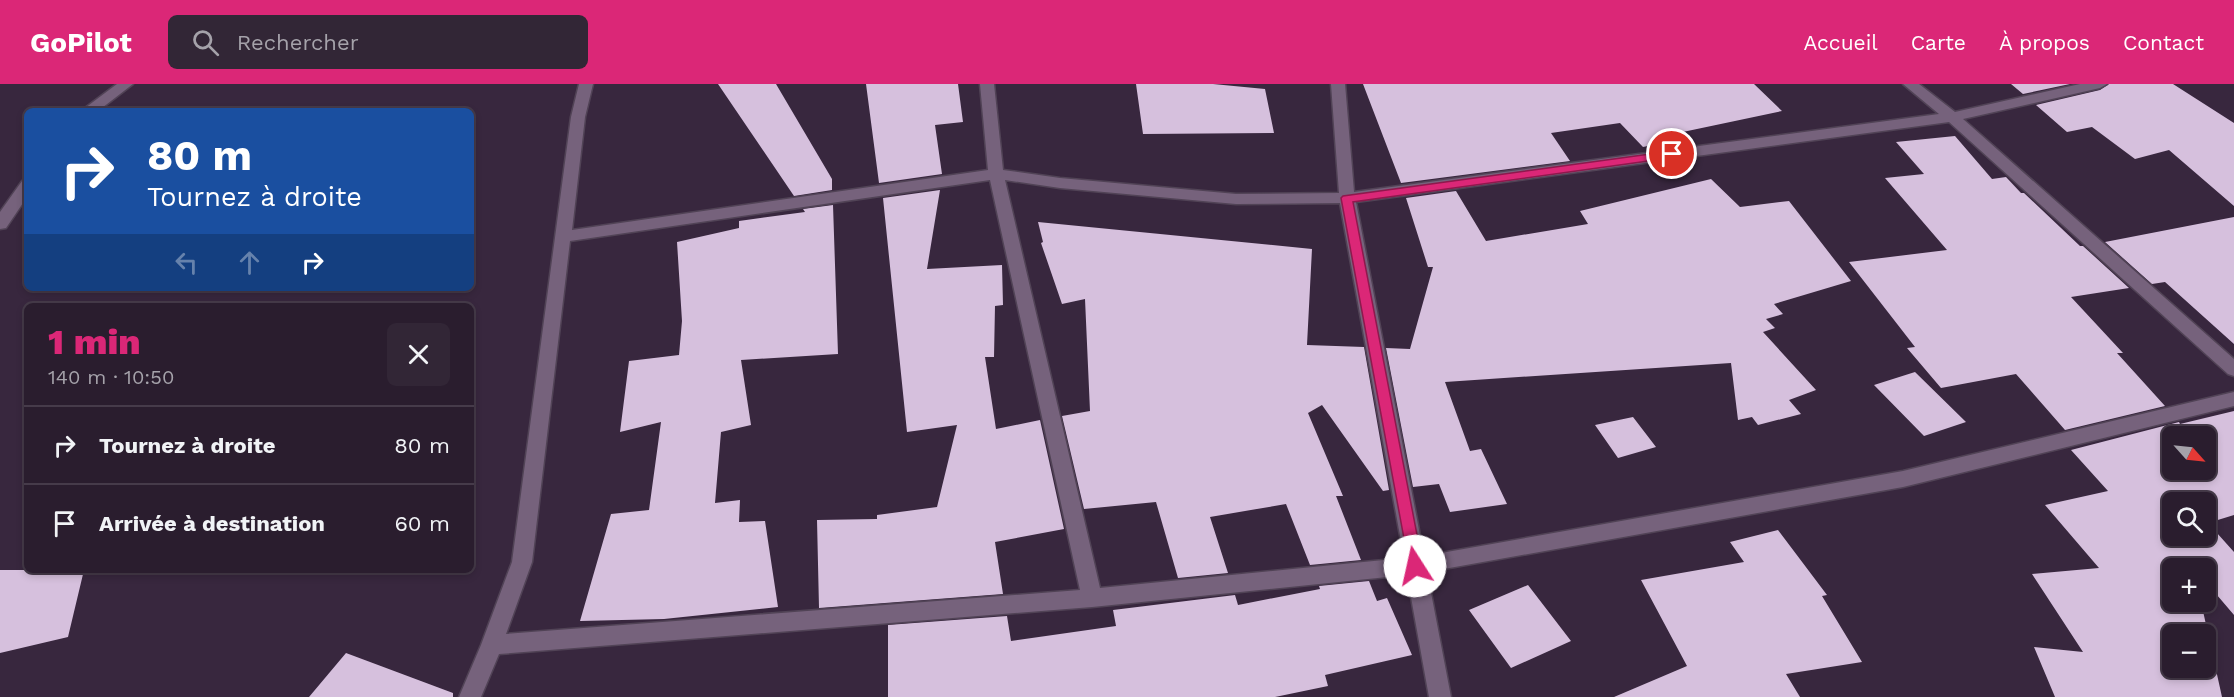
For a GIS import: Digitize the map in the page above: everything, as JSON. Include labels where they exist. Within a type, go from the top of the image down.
[{"type":"street","points":[[92,108],[126,84]]},
{"type":"street","points":[[470,697],[492,645],[522,562],[578,117],[586,84]]},
{"type":"street","points":[[987,84],[996,174],[1092,598]]},
{"type":"street","points":[[1338,84],[1347,198],[1440,697]]},
{"type":"street","points":[[1910,84],[1952,117],[2234,369]]},
{"type":"street","points":[[563,237],[996,174],[1060,183],[1236,199],[1347,198],[1952,117],[2100,84]]},
{"type":"street","points":[[0,224],[24,189]]},
{"type":"street","points":[[492,645],[1092,598],[1415,566],[1903,479],[2234,399]]},
{"type":"building","points":[[718,84],[776,84],[832,179],[832,190],[794,196]]},
{"type":"building","points":[[866,84],[958,84],[963,122],[935,125],[942,174],[879,183]]},
{"type":"building","points":[[1136,84],[1213,84],[1265,89],[1274,133],[1143,134]]},
{"type":"building","points":[[1363,84],[1754,84],[1782,111],[1678,133],[1683,139],[1643,147],[1620,123],[1551,133],[1570,161],[1401,183]]},
{"type":"building","points":[[2011,84],[2070,84],[2023,94]]},
{"type":"building","points":[[2109,84],[2173,84],[2234,123],[2234,206],[2169,150],[2135,159],[2092,127],[2067,132],[2036,105],[2100,90]]},
{"type":"building","points":[[1955,136],[1992,179],[2006,177],[2021,193],[2024,193],[2129,288],[2071,297],[2123,353],[2117,353],[2165,406],[2065,430],[2016,374],[1941,388],[1907,348],[1915,347],[1849,262],[1947,250],[1885,178],[1924,174],[1896,142]]},
{"type":"building","points":[[1711,179],[1740,207],[1789,201],[1851,281],[1774,304],[1783,314],[1766,319],[1775,328],[1763,332],[1816,390],[1789,400],[1801,414],[1758,425],[1752,417],[1738,420],[1731,363],[1445,382],[1470,451],[1481,449],[1507,504],[1450,512],[1439,484],[1413,487],[1386,348],[1410,349],[1433,267],[1428,267],[1406,198],[1456,191],[1486,241],[1588,224],[1580,211]]},
{"type":"building","points":[[940,190],[927,269],[1002,265],[1003,305],[995,306],[994,357],[985,357],[996,429],[1040,420],[1064,529],[995,542],[1003,594],[819,608],[817,520],[877,519],[877,515],[937,507],[957,425],[907,432],[883,198]]},
{"type":"building","points":[[833,205],[838,354],[741,360],[751,425],[721,432],[715,503],[740,500],[739,522],[765,521],[778,607],[664,619],[580,621],[611,514],[649,510],[661,422],[620,432],[629,361],[679,355],[682,321],[677,242],[739,228],[739,221],[805,212],[803,209]]},
{"type":"building","points":[[2234,217],[2234,344],[2165,282],[2152,284],[2105,242]]},
{"type":"building","points":[[1038,222],[1312,249],[1307,345],[1364,347],[1389,490],[1383,491],[1322,405],[1308,413],[1343,496],[1336,496],[1361,560],[1310,565],[1286,504],[1210,517],[1228,573],[1178,578],[1156,502],[1084,509],[1062,416],[1090,411],[1085,299],[1062,304],[1041,243],[1043,242]]},
{"type":"building","points":[[1915,372],[1966,422],[1924,436],[1874,385]]},
{"type":"building","points":[[2234,411],[2234,515],[2216,521],[2216,492],[2162,492],[2162,546],[2216,546],[2216,532],[2234,552],[2234,615],[2216,594],[2216,558],[2162,558],[2162,612],[2203,612],[2206,624],[2162,624],[2162,678],[2216,678],[2216,670],[2222,697],[2055,697],[2034,647],[2083,652],[2032,574],[2099,568],[2045,505],[2108,491],[2071,450],[2162,426],[2162,480],[2216,480],[2216,426],[2164,426],[2179,422],[2180,424]]},
{"type":"building","points":[[1633,417],[1656,447],[1618,458],[1595,425]]},
{"type":"building","points":[[1778,530],[1827,595],[1822,596],[1862,662],[1786,674],[1800,697],[1614,697],[1687,666],[1641,580],[1744,562],[1730,542]]},
{"type":"building","points":[[0,570],[24,570],[24,573],[83,573],[68,637],[0,653]]},
{"type":"building","points":[[1369,581],[1377,601],[1387,598],[1412,655],[1325,675],[1328,686],[1275,697],[888,697],[888,625],[1007,616],[1011,641],[1116,626],[1113,610],[1235,595],[1238,605],[1320,589],[1319,586]]},
{"type":"building","points":[[1528,585],[1571,641],[1511,668],[1469,610]]},
{"type":"building","points":[[346,653],[453,693],[453,697],[309,697]]},
{"type":"route","points":[[1415,566],[1347,198],[1672,154]]}]
